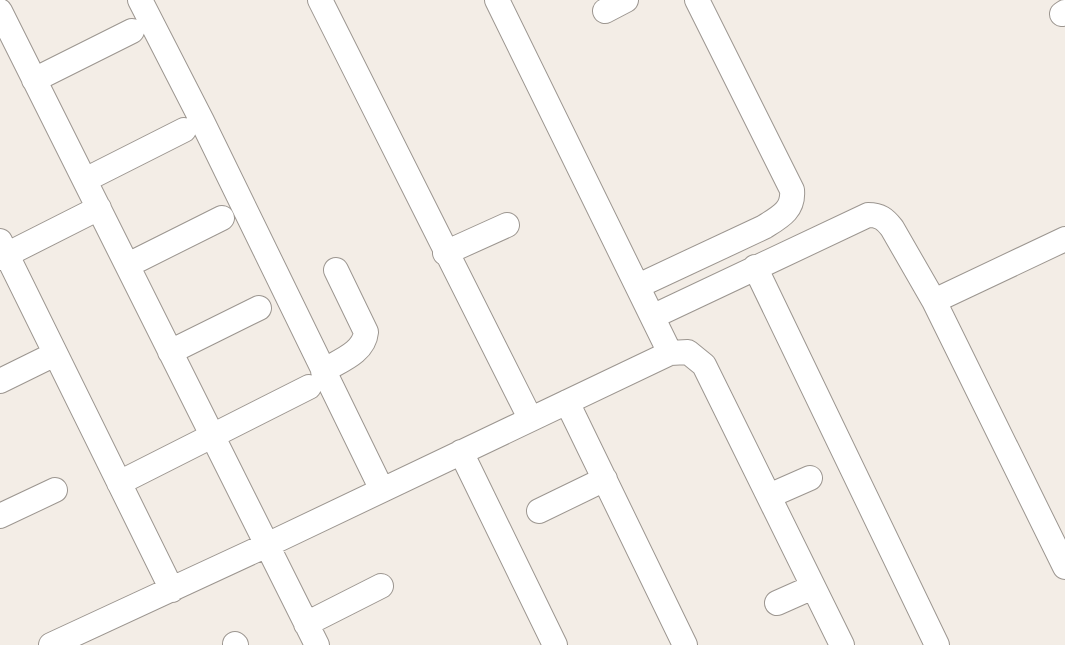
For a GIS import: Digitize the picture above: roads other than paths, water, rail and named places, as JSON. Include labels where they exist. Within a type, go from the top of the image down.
[{"type":"street","points":[[140,0],[206,130],[316,379],[382,490]]},
{"type":"street","points":[[320,0],[445,253],[530,418]]},
{"type":"street","points":[[497,0],[654,316],[670,353]]},
{"type":"street","points":[[604,12],[626,0]]},
{"type":"street","points":[[638,286],[764,227],[782,216],[789,209],[793,201],[792,190],[697,0]]},
{"type":"street","points":[[0,11],[267,546],[309,639],[381,586]]},
{"type":"street","points":[[34,80],[132,31]]},
{"type":"street","points":[[85,180],[184,130]]},
{"type":"street","points":[[99,208],[2,251],[172,590]]},
{"type":"street","points":[[654,316],[868,216],[877,215],[886,220],[934,301],[1065,566]]},
{"type":"street","points":[[128,265],[222,218]]},
{"type":"street","points":[[445,253],[507,225]]},
{"type":"street","points":[[934,301],[1065,239]]},
{"type":"street","points":[[755,268],[937,645]]},
{"type":"street","points":[[119,483],[212,437],[316,379],[361,347],[365,341],[366,332],[336,270]]},
{"type":"street","points":[[170,352],[259,308]]},
{"type":"street","points":[[60,643],[670,353],[688,352],[704,365],[842,645]]},
{"type":"street","points":[[0,381],[55,354]]},
{"type":"street","points":[[567,402],[685,645]]},
{"type":"street","points":[[461,452],[555,645]]},
{"type":"street","points":[[769,496],[810,478]]},
{"type":"street","points":[[539,512],[605,479]]},
{"type":"street","points":[[0,516],[56,490]]},
{"type":"street","points":[[777,603],[813,586]]}]
